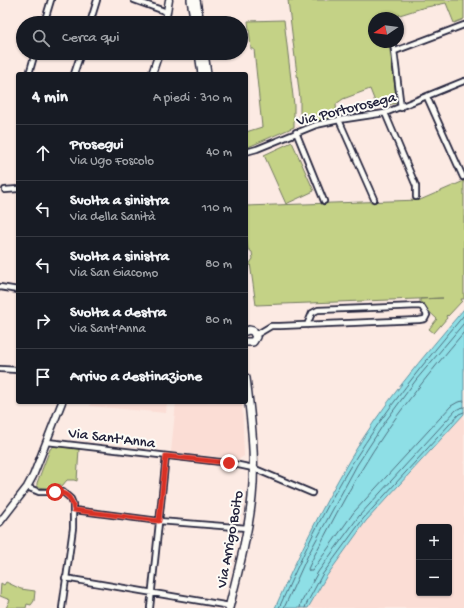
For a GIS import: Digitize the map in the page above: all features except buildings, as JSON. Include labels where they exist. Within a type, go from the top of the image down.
[{"type":"main road","points":[[167,16],[169,0]]},
{"type":"main road","points":[[193,0],[194,16]]},
{"type":"main road","points":[[193,0],[198,16]]},
{"type":"main road","points":[[153,72],[157,60]]},
{"type":"main road","points":[[200,60],[202,72]]},
{"type":"main road","points":[[205,60],[207,72]]},
{"type":"main road","points":[[248,344],[254,341],[250,331]]},
{"type":"main road","name":"Via Arrigo Boito","points":[[229,607],[248,528],[252,496],[252,425],[248,394]]},
{"type":"main road","points":[[0,522],[27,487],[33,476],[61,404]]},
{"type":"street","points":[[46,16],[51,0]]},
{"type":"street","points":[[92,16],[97,0]]},
{"type":"street","points":[[134,0],[168,12]]},
{"type":"street","points":[[395,51],[464,25]]},
{"type":"street","points":[[395,48],[401,108]]},
{"type":"street","points":[[30,72],[33,60]]},
{"type":"street","points":[[75,72],[79,60]]},
{"type":"street","name":"Via Portorosega","points":[[248,155],[296,132],[316,125],[385,113],[401,108],[464,81]]},
{"type":"street","points":[[427,96],[463,177]]},
{"type":"street","points":[[385,113],[416,186],[416,197]]},
{"type":"street","points":[[339,120],[374,199]]},
{"type":"street","points":[[296,132],[324,201]]},
{"type":"street","name":"Via Portorosega","points":[[248,152],[256,150]]},
{"type":"street","points":[[6,190],[16,189]]},
{"type":"street","points":[[0,287],[16,290]]},
{"type":"street","points":[[250,331],[263,330],[271,326],[307,325],[419,320],[428,315],[422,307],[418,306],[318,310],[312,312],[307,325]]},
{"type":"street","points":[[0,369],[16,370]]},
{"type":"street","name":"Via Sant'Anna","points":[[46,442],[229,463],[252,468],[312,493]]},
{"type":"street","points":[[150,608],[166,456]]},
{"type":"street","points":[[27,487],[39,492],[63,492],[71,499],[74,510],[62,608]]},
{"type":"street","points":[[74,510],[159,521],[248,528]]},
{"type":"street","points":[[66,578],[152,592],[229,607]]},
{"type":"shaded area","points":[[90,404],[167,404],[166,413],[90,406]]},
{"type":"shaded area","points":[[176,404],[242,404],[244,456],[236,461],[227,458],[171,452]]},
{"type":"shaded area","points":[[464,414],[464,608],[308,608],[326,577],[366,521]]},
{"type":"green space","points":[[288,0],[464,0],[464,19],[454,23],[446,3],[404,14],[404,12],[368,12],[368,48],[390,48],[397,103],[377,107],[370,89],[343,99],[336,104],[337,117],[300,124],[300,99]]},
{"type":"green space","points":[[284,20],[294,105],[294,127],[248,147],[248,131],[262,127],[254,49],[251,49],[248,21]]},
{"type":"green space","points":[[292,142],[314,191],[286,204],[264,155]]},
{"type":"green space","points":[[464,181],[464,299],[461,299],[462,301],[448,316],[446,316],[447,318],[434,333],[429,329],[437,319],[420,303],[420,299],[443,298],[256,305],[250,263],[253,259],[252,252],[248,249],[248,206],[420,200]]},
{"type":"green space","points":[[54,446],[79,449],[77,481],[67,480],[62,486],[60,484],[53,488],[38,487],[37,483],[50,449]]},
{"type":"green space","points":[[6,582],[21,589],[35,591],[34,601],[31,605],[27,604],[26,608],[6,608],[10,600],[0,596],[1,583],[4,585]]},
{"type":"water","points":[[464,309],[464,414],[366,521],[326,577],[308,608],[275,608],[319,515],[361,441],[403,382]]},
{"type":"route","points":[[55,492],[63,492],[67,495],[71,499],[74,510],[159,521],[166,456],[229,463]]}]
